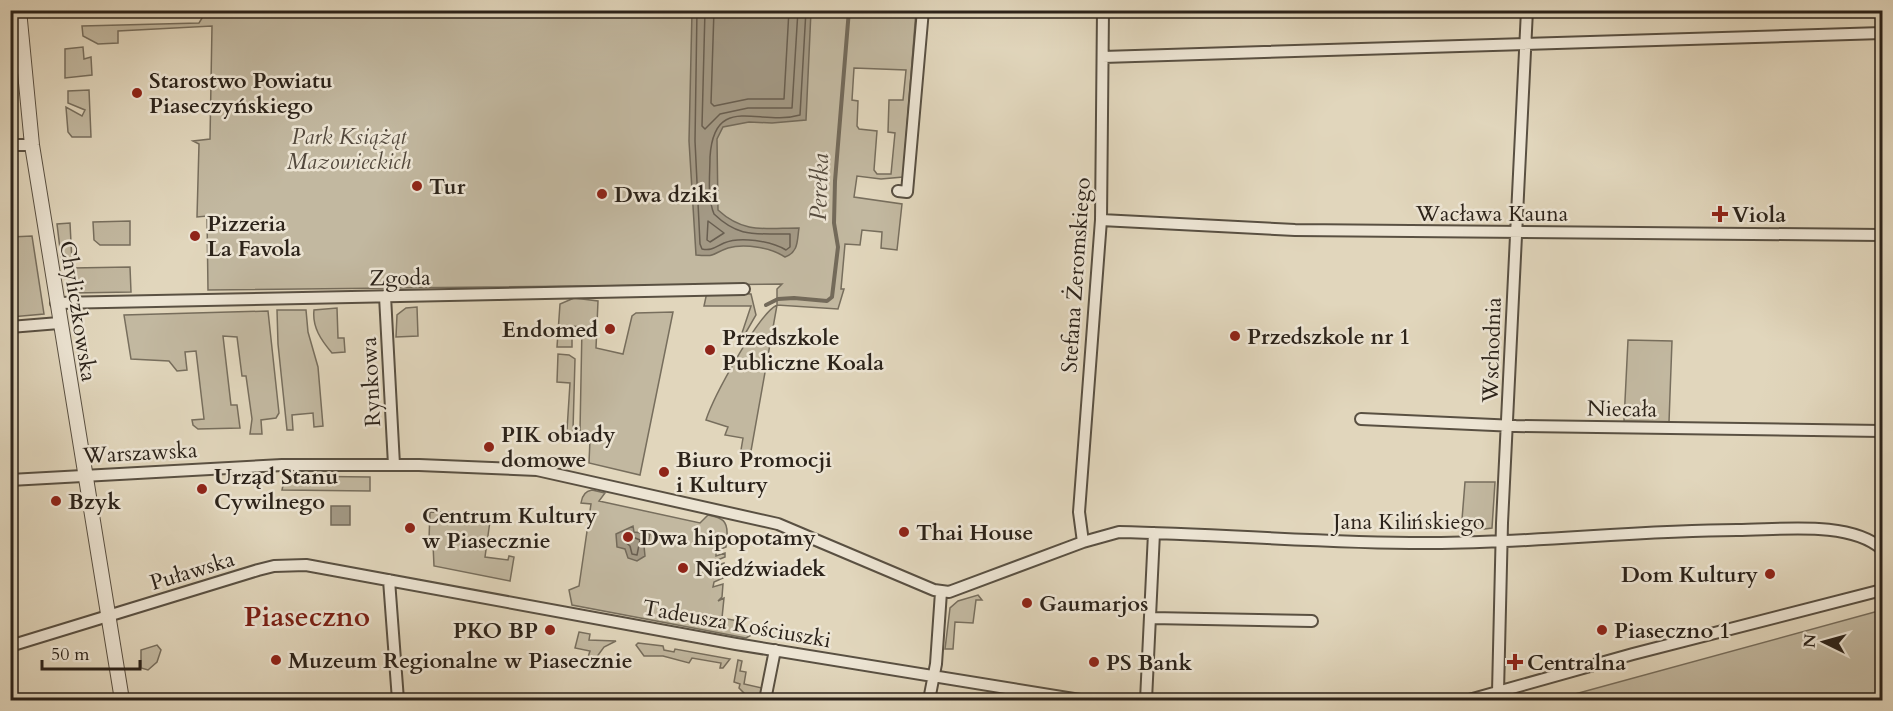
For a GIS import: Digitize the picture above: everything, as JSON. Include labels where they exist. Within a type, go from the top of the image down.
[{"type":"street","name":"Chyliczkowska","points":[[19,10],[32,144],[83,475],[122,700]]},
{"type":"street","points":[[898,191],[907,192],[923,10]]},
{"type":"street","name":"Stefana Żeromskiego","points":[[1083,542],[1078,512],[1101,220],[1103,10]]},
{"type":"street","name":"Wschodnia","points":[[1498,692],[1515,232],[1527,44],[1527,10]]},
{"type":"street","points":[[1103,57],[1882,33]]},
{"type":"street","points":[[10,145],[32,144]]},
{"type":"street","name":"Wacława Kauna","points":[[1101,220],[1295,230],[1882,235]]},
{"type":"street","name":"Zgoda","points":[[56,303],[744,289]]},
{"type":"street","name":"Rynkowa","points":[[385,296],[394,465]]},
{"type":"street","points":[[10,327],[59,323]]},
{"type":"street","name":"Niecała","points":[[1361,419],[1508,426],[1882,431]]},
{"type":"street","name":"Warszawska","points":[[10,480],[273,466],[394,465],[537,470],[778,524],[941,592]]},
{"type":"street","name":"Jana Kilińskiego","points":[[941,592],[955,592],[1083,542],[1119,532],[1424,543],[1719,530],[1793,530],[1846,532],[1868,538],[1882,549]]},
{"type":"street","points":[[1146,700],[1154,533]]},
{"type":"street","name":"Puławska","points":[[10,646],[274,566],[306,565],[389,579]]},
{"type":"street","points":[[389,579],[398,700]]},
{"type":"street","name":"Tadeusza Kościuszki","points":[[389,579],[775,650],[1080,700]]},
{"type":"street","points":[[1469,700],[1810,607],[1882,590]]},
{"type":"street","points":[[929,700],[941,592]]},
{"type":"street","points":[[1151,618],[1312,621]]},
{"type":"street","points":[[765,700],[775,650]]},
{"type":"green space","name":"Park Książąt Mazowieckich","points":[[207,10],[916,11],[903,177],[881,179],[857,176],[854,197],[902,204],[897,250],[881,248],[882,232],[862,230],[860,245],[845,244],[841,289],[844,289],[838,309],[777,305],[777,289],[782,284],[208,290],[207,216],[197,217],[199,144],[193,141],[210,139],[212,26],[118,31],[118,43],[98,44],[83,36],[82,26],[199,23]],"holes":[[[854,68],[906,70],[903,100],[889,100],[888,132],[895,133],[891,174],[877,174],[874,170],[877,131],[859,129],[857,126],[858,101],[852,100]]]},
{"type":"green space","points":[[83,47],[84,59],[91,57],[92,75],[65,78],[65,49]]},
{"type":"green space","points":[[89,90],[91,137],[72,137],[68,132],[66,107],[82,116],[85,110],[68,103],[68,91]]},
{"type":"green space","points":[[130,221],[130,245],[100,245],[94,240],[93,222]]},
{"type":"green space","points":[[70,223],[72,262],[68,258],[61,257],[57,224]]},
{"type":"green space","points":[[32,236],[44,314],[11,317],[11,237]]},
{"type":"green space","points":[[130,267],[131,292],[73,293],[72,268]]},
{"type":"green space","points":[[707,292],[751,294],[756,315],[745,334],[742,333],[751,306],[704,306]]},
{"type":"green space","points":[[574,298],[598,301],[596,348],[623,354],[632,316],[636,313],[673,312],[640,475],[589,463],[590,439],[563,434],[563,430],[567,430],[570,383],[557,382],[558,354],[569,355],[575,359],[573,430],[580,431],[582,327],[572,326],[572,347],[557,347],[560,304]]},
{"type":"green space","points":[[777,305],[751,451],[741,450],[743,438],[725,435],[728,427],[706,420],[737,358],[769,312]]},
{"type":"green space","points":[[417,307],[418,336],[396,337],[397,315],[406,308]]},
{"type":"green space","points":[[337,308],[338,338],[344,338],[345,352],[332,353],[318,333],[314,322],[314,310]]},
{"type":"green space","points":[[277,310],[306,310],[308,332],[318,367],[323,426],[314,427],[313,413],[292,415],[293,430],[287,430],[278,344]]},
{"type":"green space","points":[[268,311],[279,413],[276,418],[261,420],[262,434],[250,434],[252,419],[246,376],[242,376],[237,337],[223,336],[231,405],[237,405],[240,428],[198,429],[193,425],[192,420],[204,419],[196,351],[185,352],[187,370],[177,371],[169,361],[131,359],[124,315]]},
{"type":"green space","points":[[1628,340],[1672,341],[1669,422],[1624,421]]},
{"type":"green space","points":[[285,476],[370,477],[370,491],[282,490]]},
{"type":"green space","points":[[1465,482],[1495,482],[1492,528],[1461,532]]},
{"type":"green space","points":[[592,490],[605,493],[599,501],[700,523],[708,515],[723,521],[727,536],[717,540],[717,546],[726,543],[726,547],[716,551],[716,556],[725,553],[725,557],[715,561],[715,566],[724,563],[724,567],[714,571],[714,576],[724,573],[723,578],[714,582],[713,587],[723,584],[722,597],[718,601],[724,598],[722,618],[738,621],[741,629],[753,631],[753,634],[746,638],[572,605],[569,590],[579,586],[591,504],[581,503],[581,500],[586,492]]},
{"type":"green space","points":[[430,512],[472,513],[490,521],[485,557],[508,560],[509,556],[514,557],[510,581],[434,566],[433,544],[429,539]]},
{"type":"green space","points":[[978,595],[982,600],[976,600],[973,623],[955,622],[953,649],[945,649],[950,608],[958,601]]},
{"type":"green space","points":[[1882,610],[1882,700],[1553,700]]},
{"type":"green space","points":[[579,632],[590,634],[589,640],[616,641],[604,647],[596,658],[588,657],[590,651],[575,648]]},
{"type":"green space","points":[[638,643],[663,646],[664,650],[674,652],[675,649],[730,659],[723,668],[720,668],[721,663],[692,658],[689,663],[663,656],[644,656],[636,645]]},
{"type":"green space","points":[[157,645],[161,650],[157,662],[148,670],[141,668],[141,650]]},
{"type":"green space","points":[[738,660],[742,661],[740,671],[746,672],[744,684],[762,688],[760,700],[748,697],[739,688],[740,684],[734,682]]},
{"type":"water","points":[[692,11],[811,11],[806,120],[772,123],[749,122],[723,127],[717,139],[718,210],[728,218],[746,226],[766,229],[799,228],[795,249],[785,257],[750,246],[728,248],[711,255],[696,255],[689,141]]},
{"type":"water","points":[[331,506],[350,506],[350,525],[331,525]]},
{"type":"water","points":[[633,526],[634,532],[650,534],[648,544],[644,546],[645,556],[637,561],[628,558],[625,549],[617,547],[616,534]]},
{"type":"waterway","name":"Perełka","points":[[766,305],[778,299],[827,301],[832,297],[838,247],[834,223],[835,181],[849,10]]},
{"type":"place","name":"Starostwo Powiatu Piaseczyńskiego","points":[[137,93]]},
{"type":"place","name":"Tur","points":[[417,186]]},
{"type":"place","name":"Dwa dziki","points":[[602,194]]},
{"type":"place","name":"Viola","points":[[1720,214]]},
{"type":"place","name":"Pizzeria La Favola","points":[[195,236]]},
{"type":"place","name":"Endomed","points":[[610,329]]},
{"type":"place","name":"Przedszkole nr 1","points":[[1235,336]]},
{"type":"place","name":"Przedszkole Publiczne Koala","points":[[710,350]]},
{"type":"place","name":"PIK obiady domowe","points":[[489,447]]},
{"type":"place","name":"Biuro Promocji i Kultury","points":[[664,472]]},
{"type":"place","name":"Urząd Stanu Cywilnego","points":[[202,489]]},
{"type":"place","name":"Bzyk","points":[[56,501]]},
{"type":"place","name":"Centrum Kultury w Piasecznie","points":[[410,528]]},
{"type":"place","name":"Thai House","points":[[904,532]]},
{"type":"place","name":"Dwa hipopotamy","points":[[628,537]]},
{"type":"place","name":"Niedźwiadek","points":[[683,568]]},
{"type":"place","name":"Dom Kultury","points":[[1770,574]]},
{"type":"place","name":"Gaumarjos","points":[[1027,603]]},
{"type":"place","name":"PKO BP","points":[[550,630]]},
{"type":"place","name":"Piaseczno 1","points":[[1602,630]]},
{"type":"place","name":"Muzeum Regionalne w Piasecznie","points":[[276,660]]},
{"type":"place","name":"PS Bank","points":[[1094,662]]},
{"type":"place","name":"Centralna","points":[[1515,662]]},
{"type":"district","name":"Piaseczno","points":[[307,616]]}]
